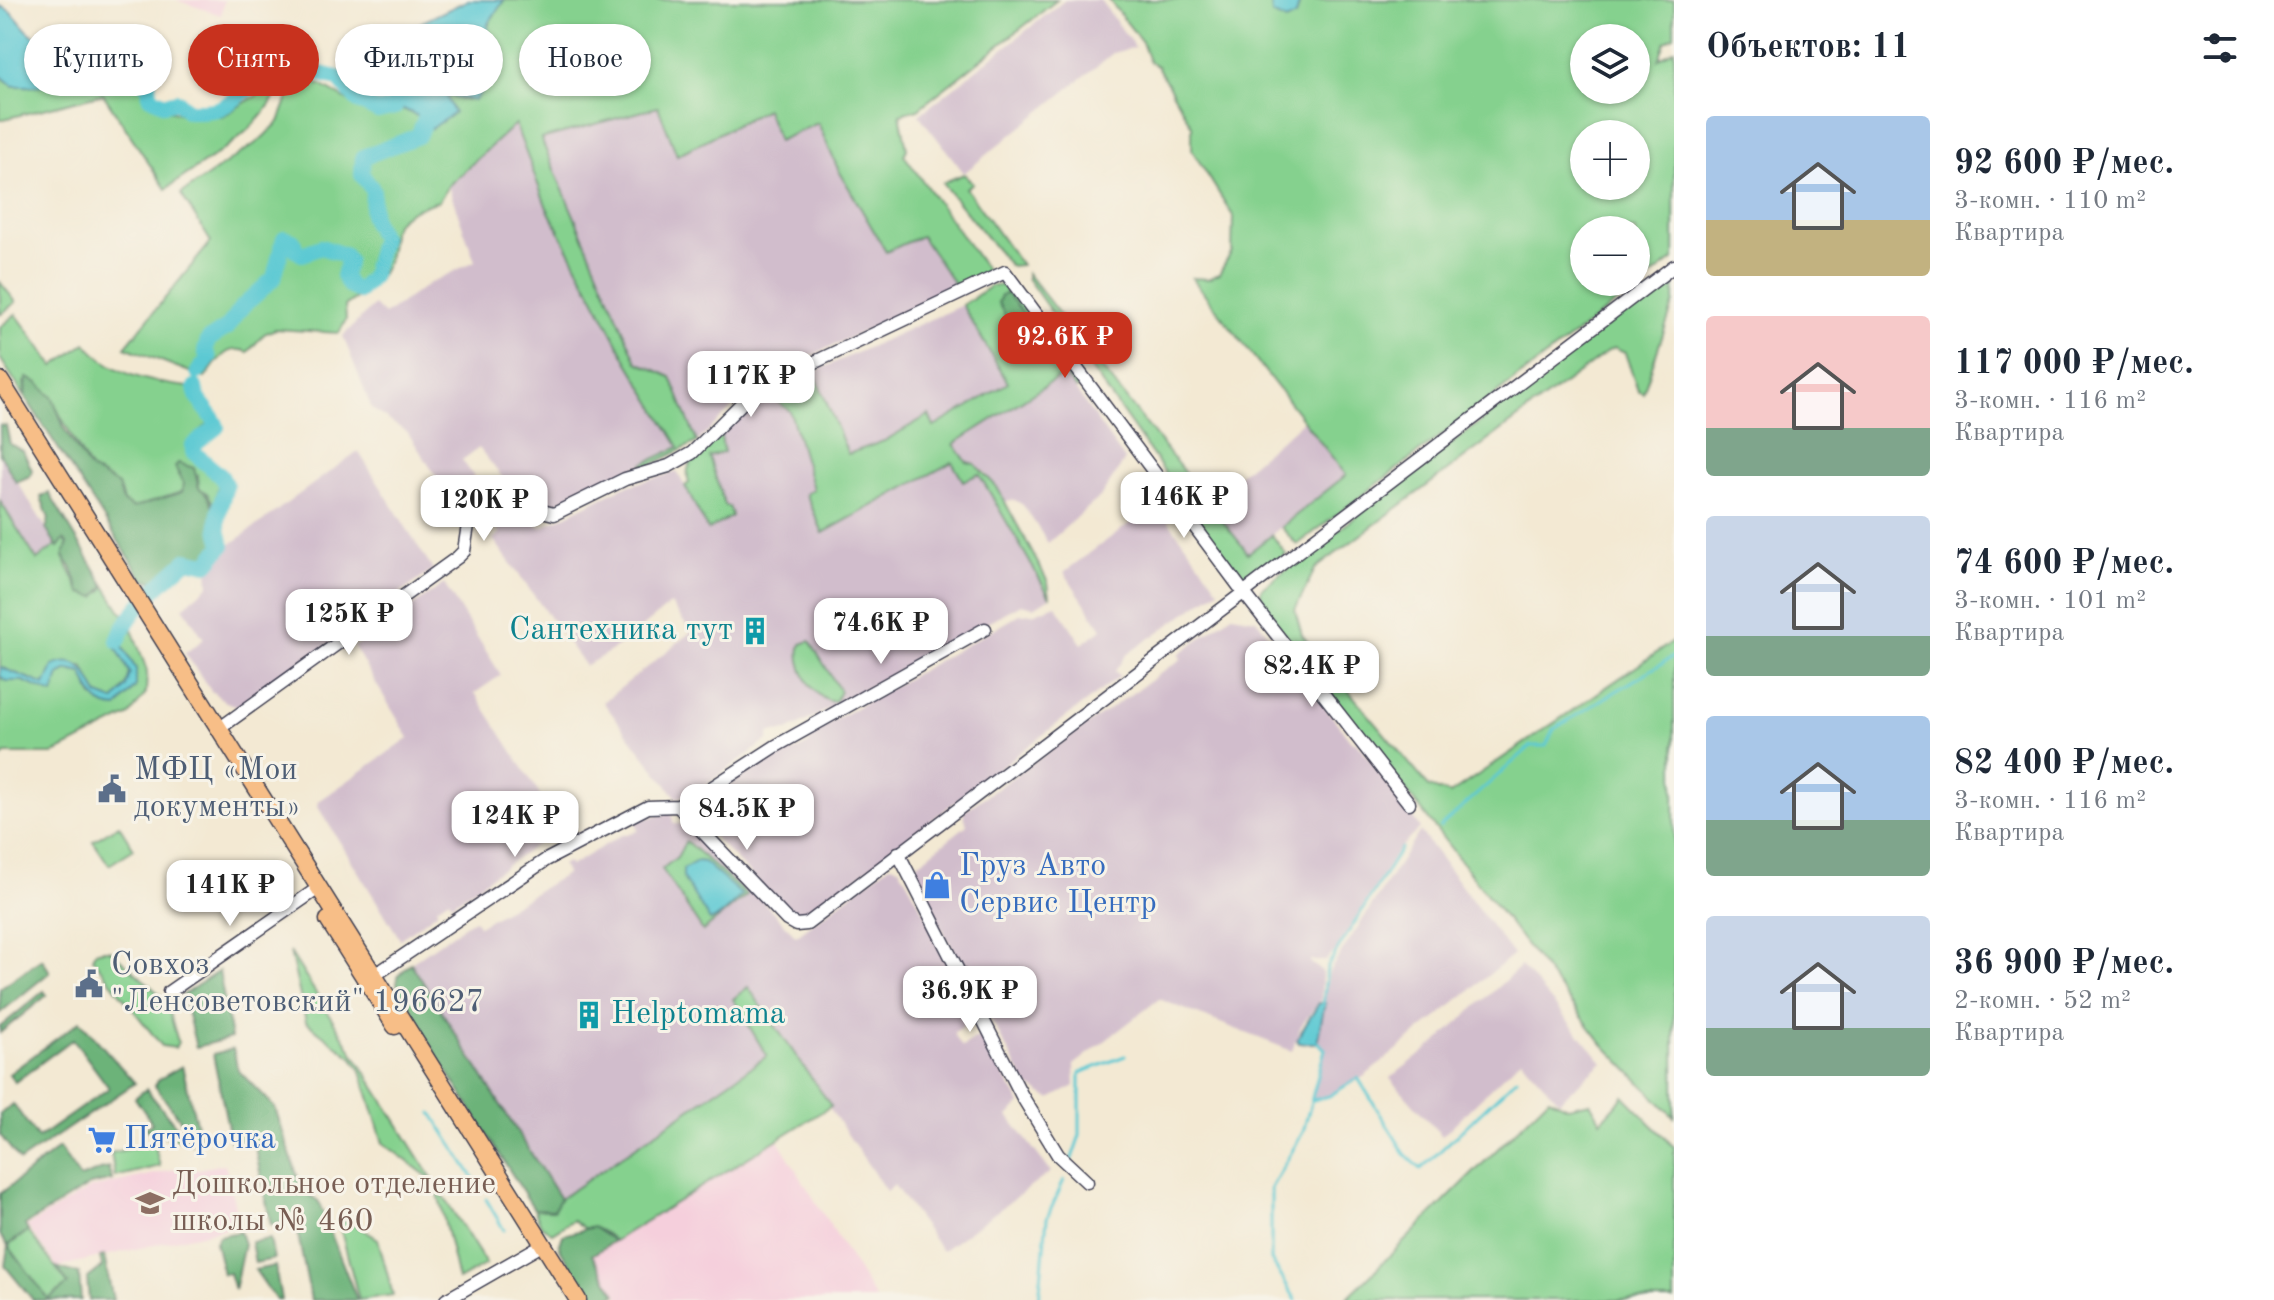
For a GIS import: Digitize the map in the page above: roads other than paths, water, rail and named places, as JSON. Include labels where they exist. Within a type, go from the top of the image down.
[{"type":"highway","points":[[0,380],[144,619],[578,1300]]},
{"type":"highway","points":[[0,397],[129,594]]},
{"type":"highway","points":[[144,619],[220,728],[315,890]]},
{"type":"highway","points":[[371,978],[567,1300]]},
{"type":"street","points":[[678,806],[787,920],[796,925],[807,924],[1674,266]]},
{"type":"street","points":[[220,728],[458,557],[464,551],[468,525],[489,504],[506,502],[554,514],[625,479],[669,466],[692,453],[746,399],[777,380],[1005,272],[1244,593],[1409,803]]},
{"type":"street","points":[[371,978],[546,860],[648,807],[678,806],[776,746],[985,629]]},
{"type":"street","points":[[898,853],[1022,1096],[1058,1155],[1087,1182]]},
{"type":"street","points":[[169,992],[315,890]]},
{"type":"street","points":[[446,1300],[535,1249]]},
{"type":"water","points":[[468,0],[504,0],[488,24],[419,24]]},
{"type":"water","points":[[1271,0],[1300,0],[1296,16],[1286,21],[1272,14]]},
{"type":"water","points":[[0,6],[11,12],[24,27],[24,86],[13,86],[0,75]]},
{"type":"water","points":[[396,96],[446,96],[454,113],[431,129],[420,117],[397,106]]},
{"type":"water","points":[[451,96],[478,96],[474,101]]},
{"type":"water","points":[[126,619],[131,626],[124,631],[121,644],[136,669],[136,686],[117,708],[98,701],[82,673],[68,670],[59,675],[53,694],[23,681],[6,681],[0,676],[0,667],[45,685],[53,666],[70,663],[82,668],[98,695],[114,701],[126,687],[130,673],[113,642]]},
{"type":"water","points":[[697,861],[704,862],[742,895],[719,917],[710,921],[683,878],[683,869]]},
{"type":"water","points":[[1319,1003],[1325,1003],[1317,1043],[1299,1043],[1297,1039]]},
{"type":"waterway","points":[[319,74],[335,77]]},
{"type":"waterway","points":[[150,96],[165,104],[177,101],[188,111],[220,108],[239,96]]},
{"type":"waterway","points":[[354,96],[378,111],[395,107],[394,96]]},
{"type":"waterway","points":[[198,372],[209,358],[205,351],[208,340],[228,327],[240,309],[274,278],[284,238],[293,241],[296,250],[302,254],[321,247],[344,255],[348,261],[343,276],[350,287],[359,291],[372,277],[382,238],[372,217],[373,190],[362,175],[363,157],[418,136],[432,102]]},
{"type":"waterway","points":[[118,641],[138,607],[168,577],[187,560],[207,564],[223,545],[218,523],[226,486],[221,476],[193,452],[193,446],[217,427],[198,398],[195,387]]},
{"type":"waterway","points":[[1440,827],[1531,746],[1546,746],[1554,729],[1674,656]]},
{"type":"waterway","points":[[1323,1006],[1327,967],[1401,848]]},
{"type":"waterway","points":[[1296,1300],[1271,1260],[1271,1188],[1303,1132],[1325,1049],[1317,1042]]},
{"type":"waterway","points":[[1071,1161],[1080,1135],[1080,1073],[1125,1056]]},
{"type":"waterway","points":[[1313,1100],[1329,1096],[1358,1078],[1405,1154],[1421,1169],[1517,1078]]},
{"type":"waterway","points":[[432,1113],[476,1182]]},
{"type":"waterway","points":[[1039,1300],[1047,1218],[1064,1180]]},
{"type":"waterway","points":[[486,1199],[504,1230]]},
{"type":"place","name":"Сантехника тут","points":[[755,631]]},
{"type":"place","name":"МФЦ «Мои документы»","points":[[112,789]]},
{"type":"place","name":"Груз Авто Сервис Центр","points":[[937,885]]},
{"type":"place","name":"Совхоз \"Ленсоветовский\" 196627","points":[[89,984]]},
{"type":"place","name":"Helptomama","points":[[589,1015]]},
{"type":"place","name":"Пятёрочка","points":[[102,1140]]},
{"type":"place","name":"Дошкольное отделение школы № 460","points":[[150,1203]]}]
